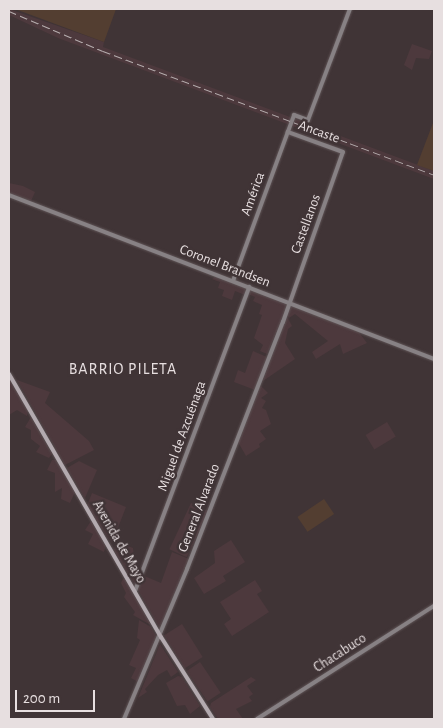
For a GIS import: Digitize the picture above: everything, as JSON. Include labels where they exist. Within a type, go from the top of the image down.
[{"type":"main road","name":"Avenida de Mayo","points":[[9,374],[161,637],[213,719]]},
{"type":"street","name":"América","points":[[233,281],[294,115],[308,120],[350,9]]},
{"type":"street","name":"Ancaste","points":[[288,132],[343,152]]},
{"type":"street","name":"Castellanos","points":[[290,303],[343,152]]},
{"type":"street","name":"Coronel Brandsen","points":[[9,195],[434,359]]},
{"type":"street","name":"Miguel de Azcuénaga","points":[[134,590],[249,287]]},
{"type":"street","name":"General Alvarado","points":[[124,719],[161,637],[290,303]]},
{"type":"street","name":"Chacabuco","points":[[257,719],[434,606]]},
{"type":"shaded area","points":[[9,9],[104,42],[103,47],[434,171],[434,179],[58,38],[9,15]]},
{"type":"shaded area","points":[[15,9],[116,9],[104,42]]},
{"type":"shaded area","points":[[412,44],[432,51],[429,59],[416,58],[412,70],[404,65]]},
{"type":"shaded area","points":[[434,123],[434,171],[417,165]]},
{"type":"shaded area","points":[[9,183],[23,186],[35,192],[31,201],[9,193]]},
{"type":"shaded area","points":[[216,276],[245,287],[245,295],[235,291],[232,300],[222,296],[224,290],[218,288],[220,282],[212,279]]},
{"type":"shaded area","points":[[249,290],[288,305],[267,354],[260,351],[263,345],[254,338],[262,315],[259,314],[262,305],[253,301],[255,297],[248,294]]},
{"type":"shaded area","points":[[291,306],[358,331],[367,343],[343,354],[340,344],[316,359],[312,352],[328,341],[295,314],[289,318],[287,314]]},
{"type":"shaded area","points":[[288,318],[292,326],[288,329],[285,343],[295,359],[263,381],[285,319]]},
{"type":"shaded area","points":[[253,351],[267,357],[255,390],[234,382],[238,370],[245,373]]},
{"type":"shaded area","points":[[9,378],[28,410],[27,416],[17,410],[9,415]]},
{"type":"shaded area","points":[[17,380],[50,392],[45,403],[89,441],[94,450],[65,465]]},
{"type":"shaded area","points":[[260,385],[268,393],[261,398],[266,401],[262,408],[266,410],[271,424],[260,431],[266,439],[259,444],[260,447],[246,456],[238,442]]},
{"type":"shaded area","points":[[31,417],[52,454],[49,458],[36,452],[40,446],[31,439],[31,430],[25,427]]},
{"type":"shaded area","points":[[387,422],[396,437],[374,449],[366,435]]},
{"type":"shaded area","points":[[52,460],[57,460],[75,492],[70,503],[61,499],[62,488],[55,492],[55,473],[47,470]]},
{"type":"shaded area","points":[[79,461],[97,470],[85,498],[67,468]]},
{"type":"shaded area","points":[[92,493],[126,507],[112,543],[87,506]]},
{"type":"shaded area","points":[[324,499],[334,514],[308,532],[297,517]]},
{"type":"shaded area","points":[[191,503],[208,511],[187,557],[169,549]]},
{"type":"shaded area","points":[[91,521],[106,545],[104,552],[88,544],[93,534],[85,530]]},
{"type":"shaded area","points":[[231,540],[245,562],[223,576],[226,581],[204,594],[194,578],[215,563],[214,551]]},
{"type":"shaded area","points":[[116,541],[133,548],[135,569],[141,570],[135,584],[114,550]]},
{"type":"shaded area","points":[[172,552],[189,559],[160,629],[137,588],[142,575],[161,583]]},
{"type":"shaded area","points":[[123,579],[126,579],[151,625],[133,615],[135,612],[124,597],[126,593],[121,583]]},
{"type":"shaded area","points":[[255,580],[262,591],[257,594],[269,612],[232,636],[224,624],[231,619],[220,602]]},
{"type":"shaded area","points":[[139,620],[151,627],[157,638],[138,682],[131,678],[136,668],[129,665],[140,640],[137,638]]},
{"type":"shaded area","points":[[182,624],[203,657],[185,668],[164,635]]},
{"type":"shaded area","points":[[160,644],[178,672],[171,677],[167,670],[158,675],[145,689],[147,692],[138,698]]},
{"type":"shaded area","points":[[200,662],[221,693],[207,702],[187,671]]},
{"type":"shaded area","points":[[178,676],[182,677],[200,706],[190,714],[185,705],[177,706],[166,683]]},
{"type":"shaded area","points":[[251,677],[256,680],[247,686],[253,694],[249,697],[252,701],[236,709],[243,719],[218,719],[210,707],[211,703]]},
{"type":"railway","points":[[9,11],[103,51],[434,175]]},
{"type":"district","name":"BARRIO PILETA","points":[[123,369]]}]
